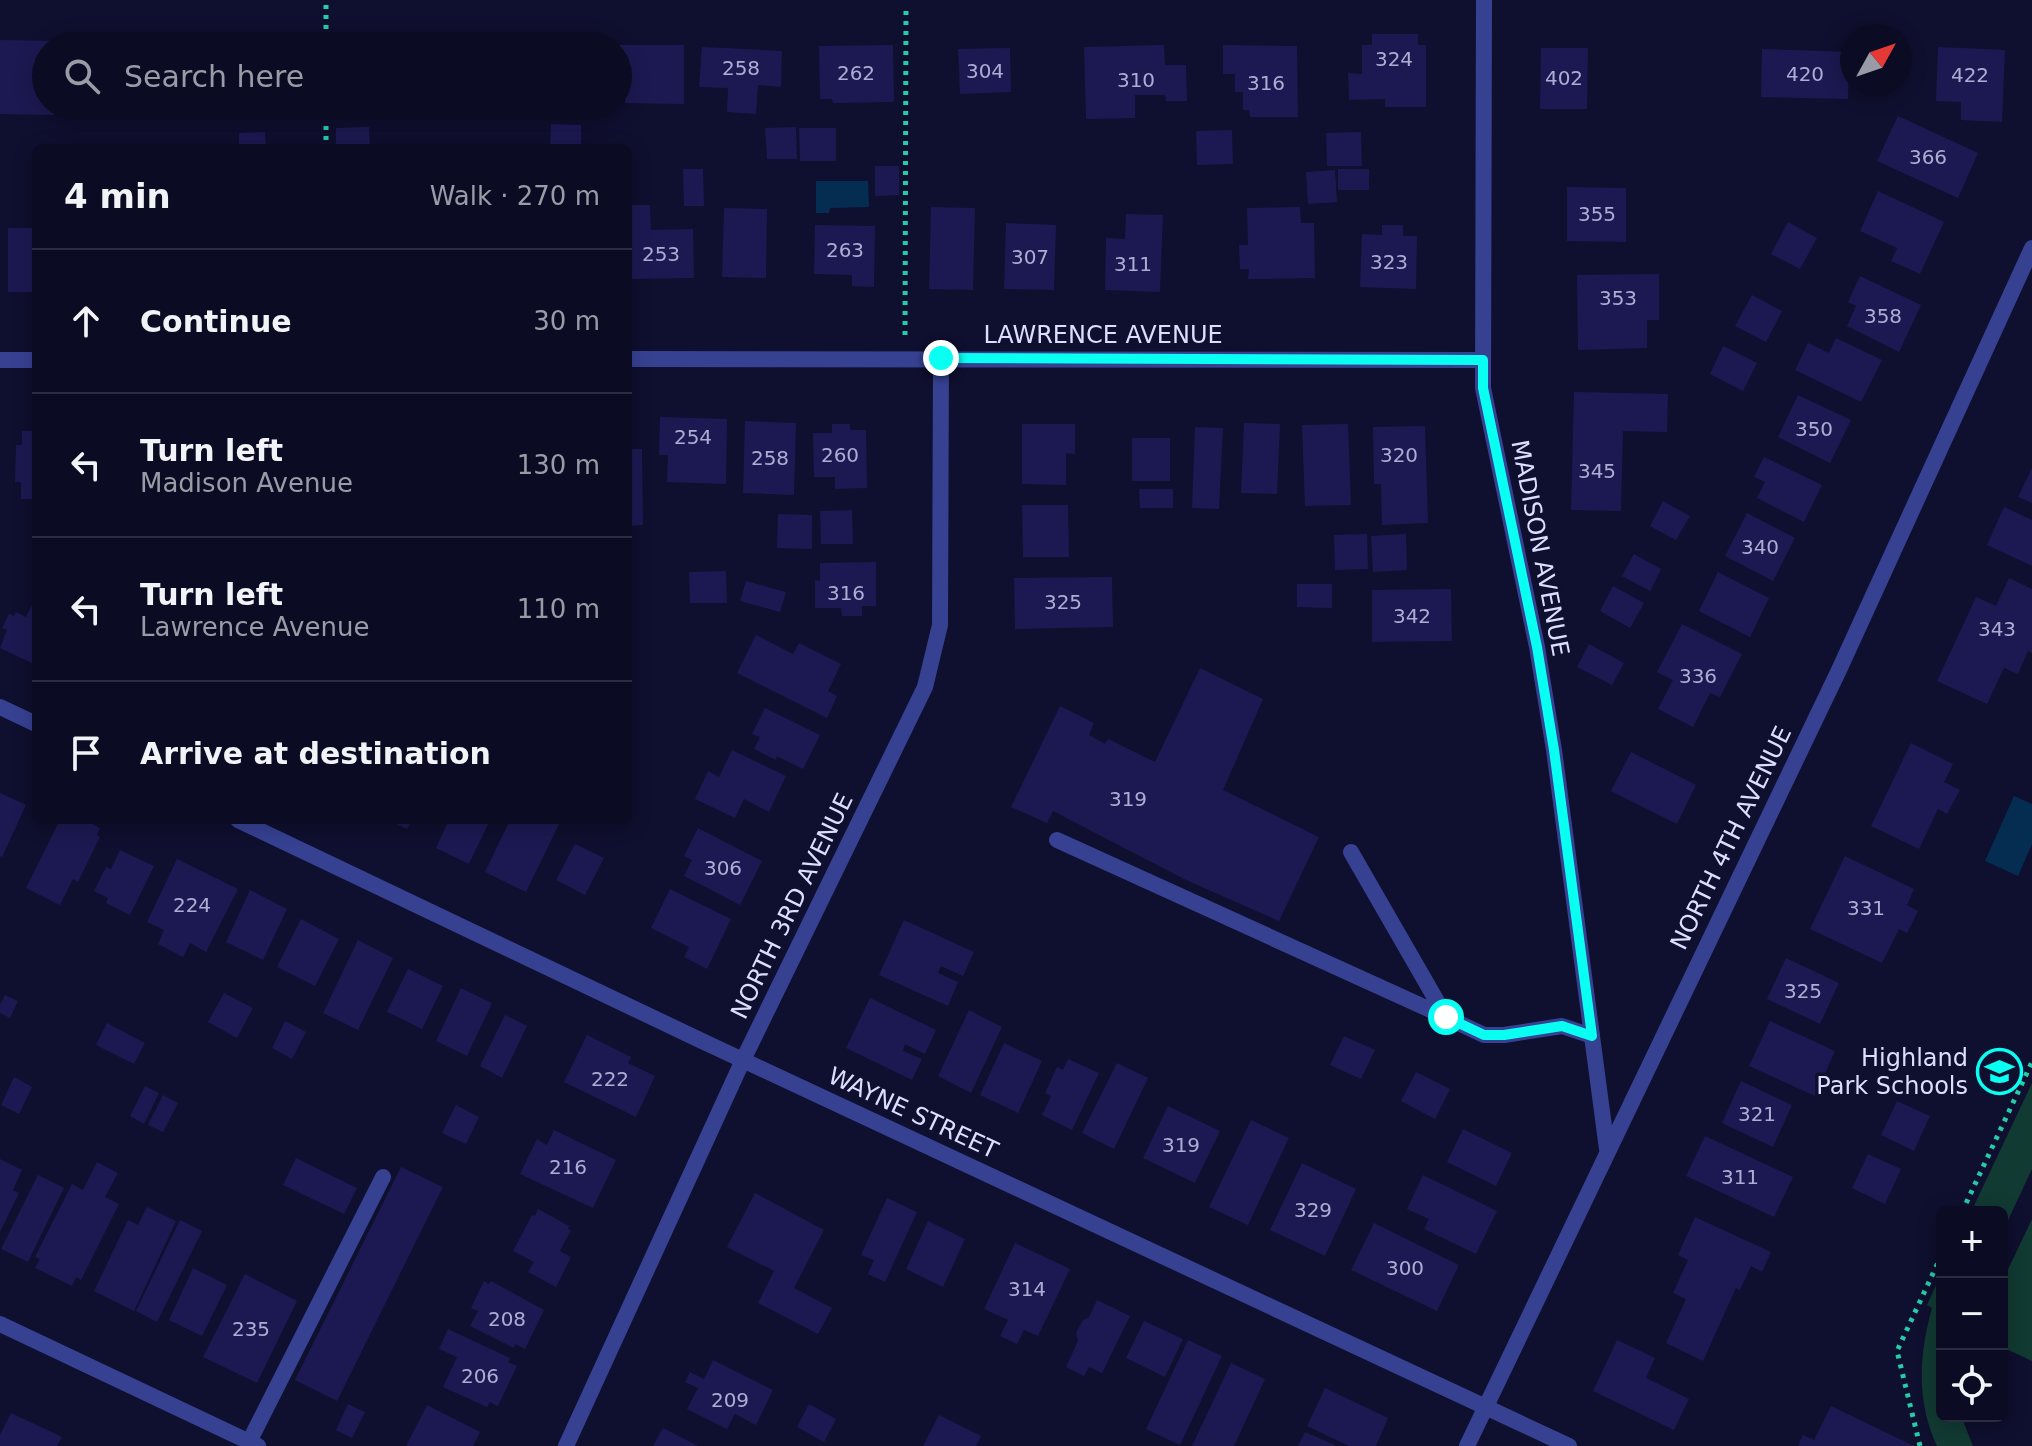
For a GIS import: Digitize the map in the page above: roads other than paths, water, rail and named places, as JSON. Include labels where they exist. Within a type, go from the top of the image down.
[{"type":"street","name":"MADISON AVENUE","points":[[1484,0],[1483,388],[1537,647],[1554,750],[1607,1150]]},
{"type":"street","name":"NORTH 4TH AVENUE","points":[[1467,1446],[1839,670],[2032,248]]},
{"type":"street","name":"NORTH 3RD AVENUE","points":[[566,1446],[743,1060],[925,687],[940,625],[941,358]]},
{"type":"street","name":"LAWRENCE AVENUE","points":[[632,359],[1483,360]]},
{"type":"street","points":[[0,360],[32,360]]},
{"type":"street","points":[[0,707],[32,722]]},
{"type":"street","name":"WAYNE STREET","points":[[246,824],[1569,1446]]},
{"type":"street","points":[[1057,840],[1484,1035],[1562,1026],[1592,1036]]},
{"type":"street","points":[[1351,852],[1446,1017]]},
{"type":"street","points":[[0,1324],[253,1444],[383,1177]]},
{"type":"water","points":[[816,181],[868,181],[869,207],[830,208],[829,213],[816,213]]},
{"type":"water","points":[[2014,796],[2032,804],[2032,844],[2018,876],[1985,861]]},
{"type":"place","name":"Highland Park Schools","points":[[1999,1072]]}]
